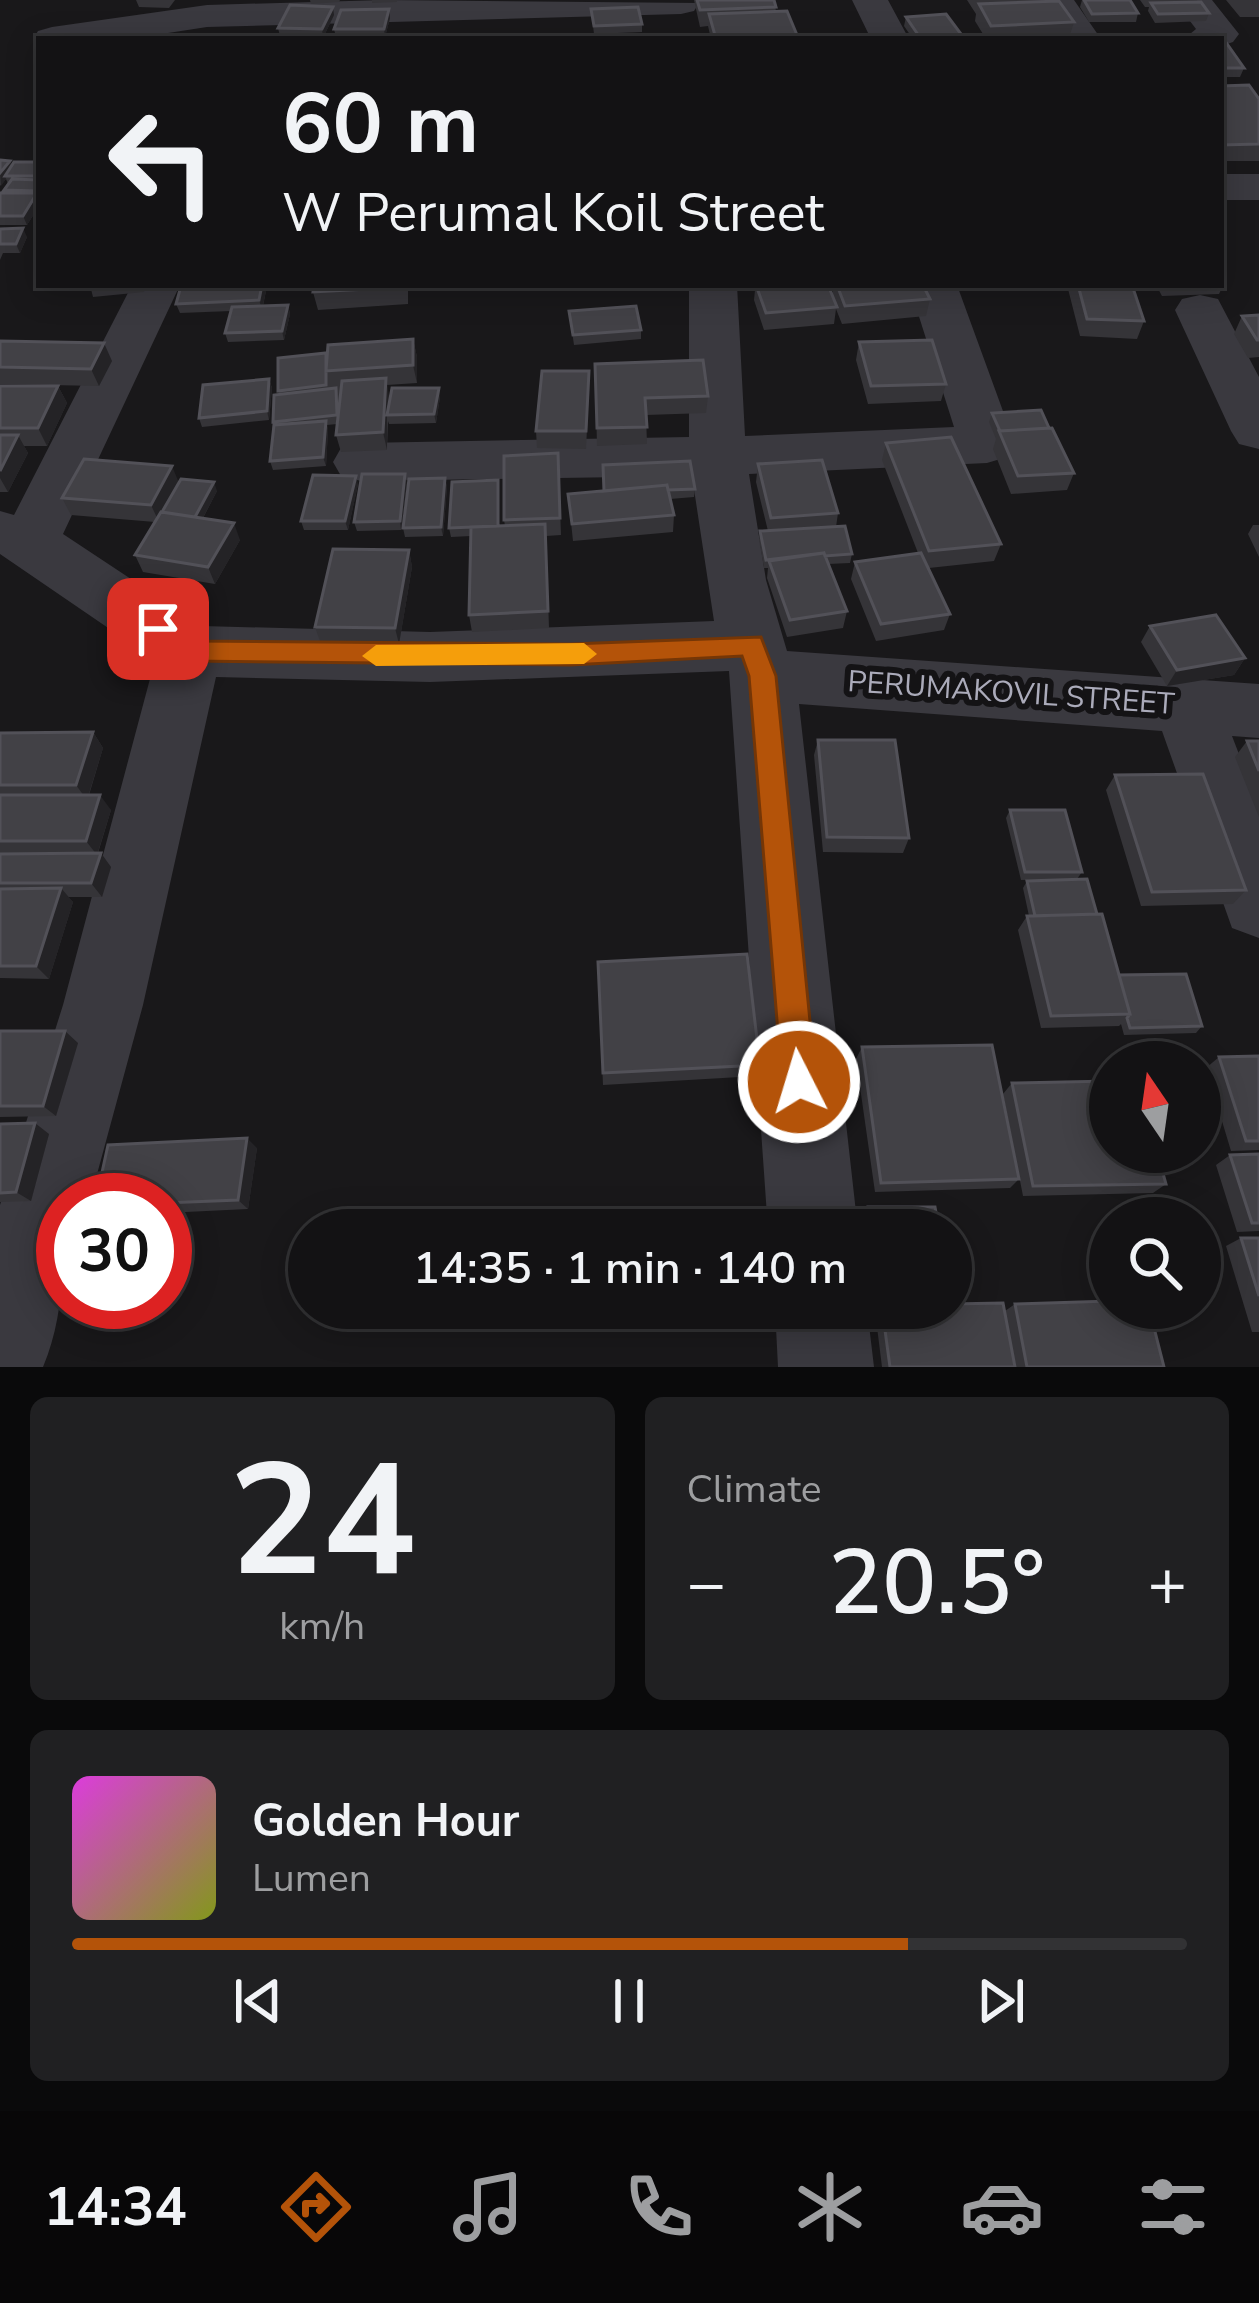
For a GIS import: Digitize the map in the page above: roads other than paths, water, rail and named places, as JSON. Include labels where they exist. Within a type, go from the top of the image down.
[{"type":"street","points":[[870,0],[888,36]]},
{"type":"street","points":[[1056,0],[1080,36]]},
{"type":"street","points":[[1192,0],[1220,34],[1213,36]]},
{"type":"street","points":[[81,36],[206,16],[684,14]]},
{"type":"street","points":[[1224,187],[1259,187]]},
{"type":"street","points":[[0,1356],[104,1005],[190,651],[15,536],[154,288]]},
{"type":"street","points":[[713,288],[715,456],[757,660],[811,1209]]},
{"type":"street","points":[[361,462],[715,456],[987,444],[934,288]]},
{"type":"street","points":[[1200,310],[1259,431]]},
{"type":"street","name":"PERUMAKOVIL STREET","points":[[190,651],[757,660],[1259,711]]},
{"type":"street","points":[[1187,705],[1259,904]]},
{"type":"street","points":[[823,1329],[826,1367]]}]
